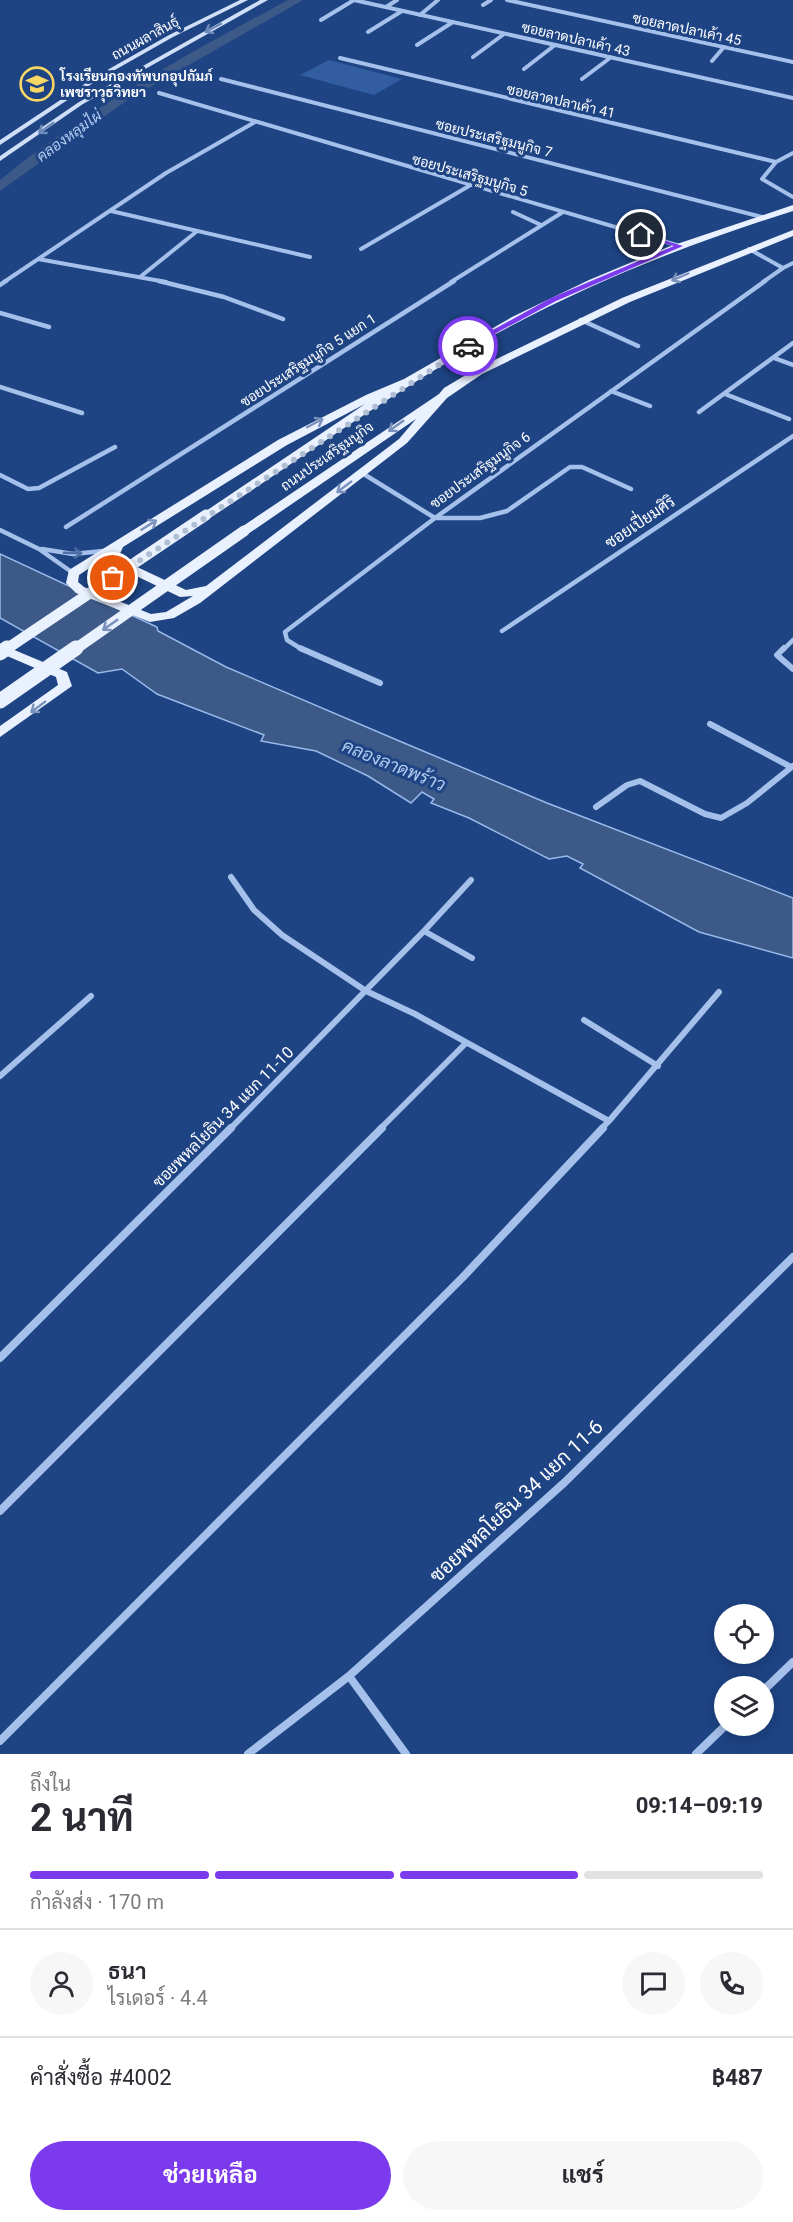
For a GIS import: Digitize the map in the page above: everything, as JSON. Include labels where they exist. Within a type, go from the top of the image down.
[{"type":"main road","name":"ถนนผลาสินธุ์","points":[[0,143],[97,78],[171,36],[244,0]]},
{"type":"main road","name":"ถนนผลาสินธุ์","points":[[0,159],[81,104],[265,0]]},
{"type":"main road","name":"ถนนประเสริฐมนูกิจ","points":[[0,653],[206,515],[477,340],[553,300],[684,244],[793,208]]},
{"type":"main road","points":[[684,244],[742,228],[760,231],[765,237],[712,264]]},
{"type":"main road","name":"ถนนประเสริฐมนูกิจ","points":[[0,701],[448,390],[514,353],[581,320],[712,264],[791,234]]},
{"type":"main road","points":[[416,378],[369,396],[293,434],[73,573],[72,583],[80,590],[150,618],[169,615],[209,590],[403,441],[448,390]]},
{"type":"main road","points":[[112,548],[111,559],[184,594],[209,590]]},
{"type":"main road","points":[[0,648],[62,675],[65,686],[0,733]]},
{"type":"street","name":"ซอยลาดปลาเค้า 43","points":[[354,0],[793,99]]},
{"type":"street","points":[[321,20],[354,0]]},
{"type":"street","points":[[386,7],[397,0]]},
{"type":"street","points":[[420,15],[438,0]]},
{"type":"street","points":[[483,5],[491,0]]},
{"type":"street","name":"ซอยลาดปลาเค้า 45","points":[[507,0],[793,62]]},
{"type":"street","points":[[368,32],[402,11]]},
{"type":"street","points":[[417,45],[453,22]]},
{"type":"street","points":[[473,57],[504,34]]},
{"type":"street","points":[[591,53],[603,39]]},
{"type":"street","points":[[524,69],[555,45]]},
{"type":"street","points":[[712,61],[724,47]]},
{"type":"street","name":"ซอยลาดปลาเค้า 41","points":[[340,58],[776,162]]},
{"type":"street","points":[[582,79],[610,58]]},
{"type":"street","name":"ซอยประเสริฐมนูกิจ 7","points":[[221,79],[762,217]]},
{"type":"street","name":"ซอยประเสริฐมนูกิจ 5","points":[[159,93],[469,186],[684,244]]},
{"type":"street","points":[[0,285],[166,173],[255,122]]},
{"type":"street","points":[[793,153],[776,162],[762,179],[793,197]]},
{"type":"street","points":[[361,249],[469,186]]},
{"type":"street","points":[[111,211],[310,257]]},
{"type":"street","points":[[513,212],[535,220],[541,225]]},
{"type":"street","name":"ซอยประเสริฐมนูกิจ 5 แยก 1","points":[[66,528],[184,456],[563,212]]},
{"type":"street","points":[[140,277],[196,232]]},
{"type":"street","points":[[749,249],[783,268]]},
{"type":"street","points":[[38,259],[219,294],[283,319]]},
{"type":"street","name":"ซอยประเสริฐมนูกิจ 6","points":[[380,683],[297,647],[287,640],[285,632],[435,518],[793,263]]},
{"type":"street","points":[[0,314],[49,327]]},
{"type":"street","points":[[581,320],[638,346]]},
{"type":"street","points":[[699,412],[793,343]]},
{"type":"street","points":[[774,358],[793,365]]},
{"type":"street","points":[[0,387],[82,413]]},
{"type":"street","points":[[611,392],[650,406]]},
{"type":"street","points":[[725,394],[789,420]]},
{"type":"street","name":"ซอยเปี่ยมศิริ","points":[[502,631],[793,436]]},
{"type":"street","points":[[0,475],[28,489],[39,488],[115,447]]},
{"type":"street","points":[[362,473],[435,518],[493,517],[507,511],[570,467],[582,467],[631,489]]},
{"type":"street","points":[[0,530],[39,549],[73,573]]},
{"type":"street","points":[[39,549],[73,554],[112,548]]},
{"type":"street","points":[[793,640],[777,655],[793,669]]},
{"type":"street","points":[[596,807],[627,785],[640,780],[706,814],[720,818],[734,812],[792,767],[710,724]]},
{"type":"street","points":[[231,877],[254,910],[282,935],[366,991],[415,1014],[609,1121]]},
{"type":"street","name":"ซอยพหลโยธิน 34 แยก 11-10","points":[[0,1358],[366,991],[471,880]]},
{"type":"street","points":[[424,931],[472,958]]},
{"type":"street","points":[[0,1741],[463,1277],[609,1121],[719,992]]},
{"type":"street","points":[[0,1076],[91,996]]},
{"type":"street","points":[[584,1020],[658,1066]]},
{"type":"street","points":[[0,1511],[466,1043]]},
{"type":"street","name":"ซอยพหลโยธิน 34 แยก 11-6","points":[[248,1754],[296,1720],[349,1676],[565,1482],[793,1257]]},
{"type":"street","points":[[774,1680],[793,1662]]},
{"type":"street","points":[[349,1676],[406,1754]]},
{"type":"street","points":[[696,1754],[715,1736]]},
{"type":"shaded area","points":[[329,60],[402,79],[374,95],[300,75]]},
{"type":"water","name":"คลองลาดพร้าว","points":[[0,554],[157,627],[158,631],[226,667],[547,803],[793,898],[793,958],[699,932],[580,868],[583,864],[567,856],[549,859],[469,818],[431,803],[434,799],[422,792],[411,803],[368,776],[316,751],[261,741],[264,735],[157,694],[122,669],[98,673],[0,618]]},
{"type":"waterway","name":"คลองหลุมไผ่","points":[[0,187],[48,149],[125,96],[215,42],[297,0]]},
{"type":"way so far","points":[[113,578],[206,515],[468,346]]},
{"type":"place","name":"โรงเรียนกองทัพบกอุปถัมภ์ เพชราวุธวิทยา","points":[[37,84]]},
{"type":"route","points":[[468,346],[553,300],[680,246],[641,235]]}]
